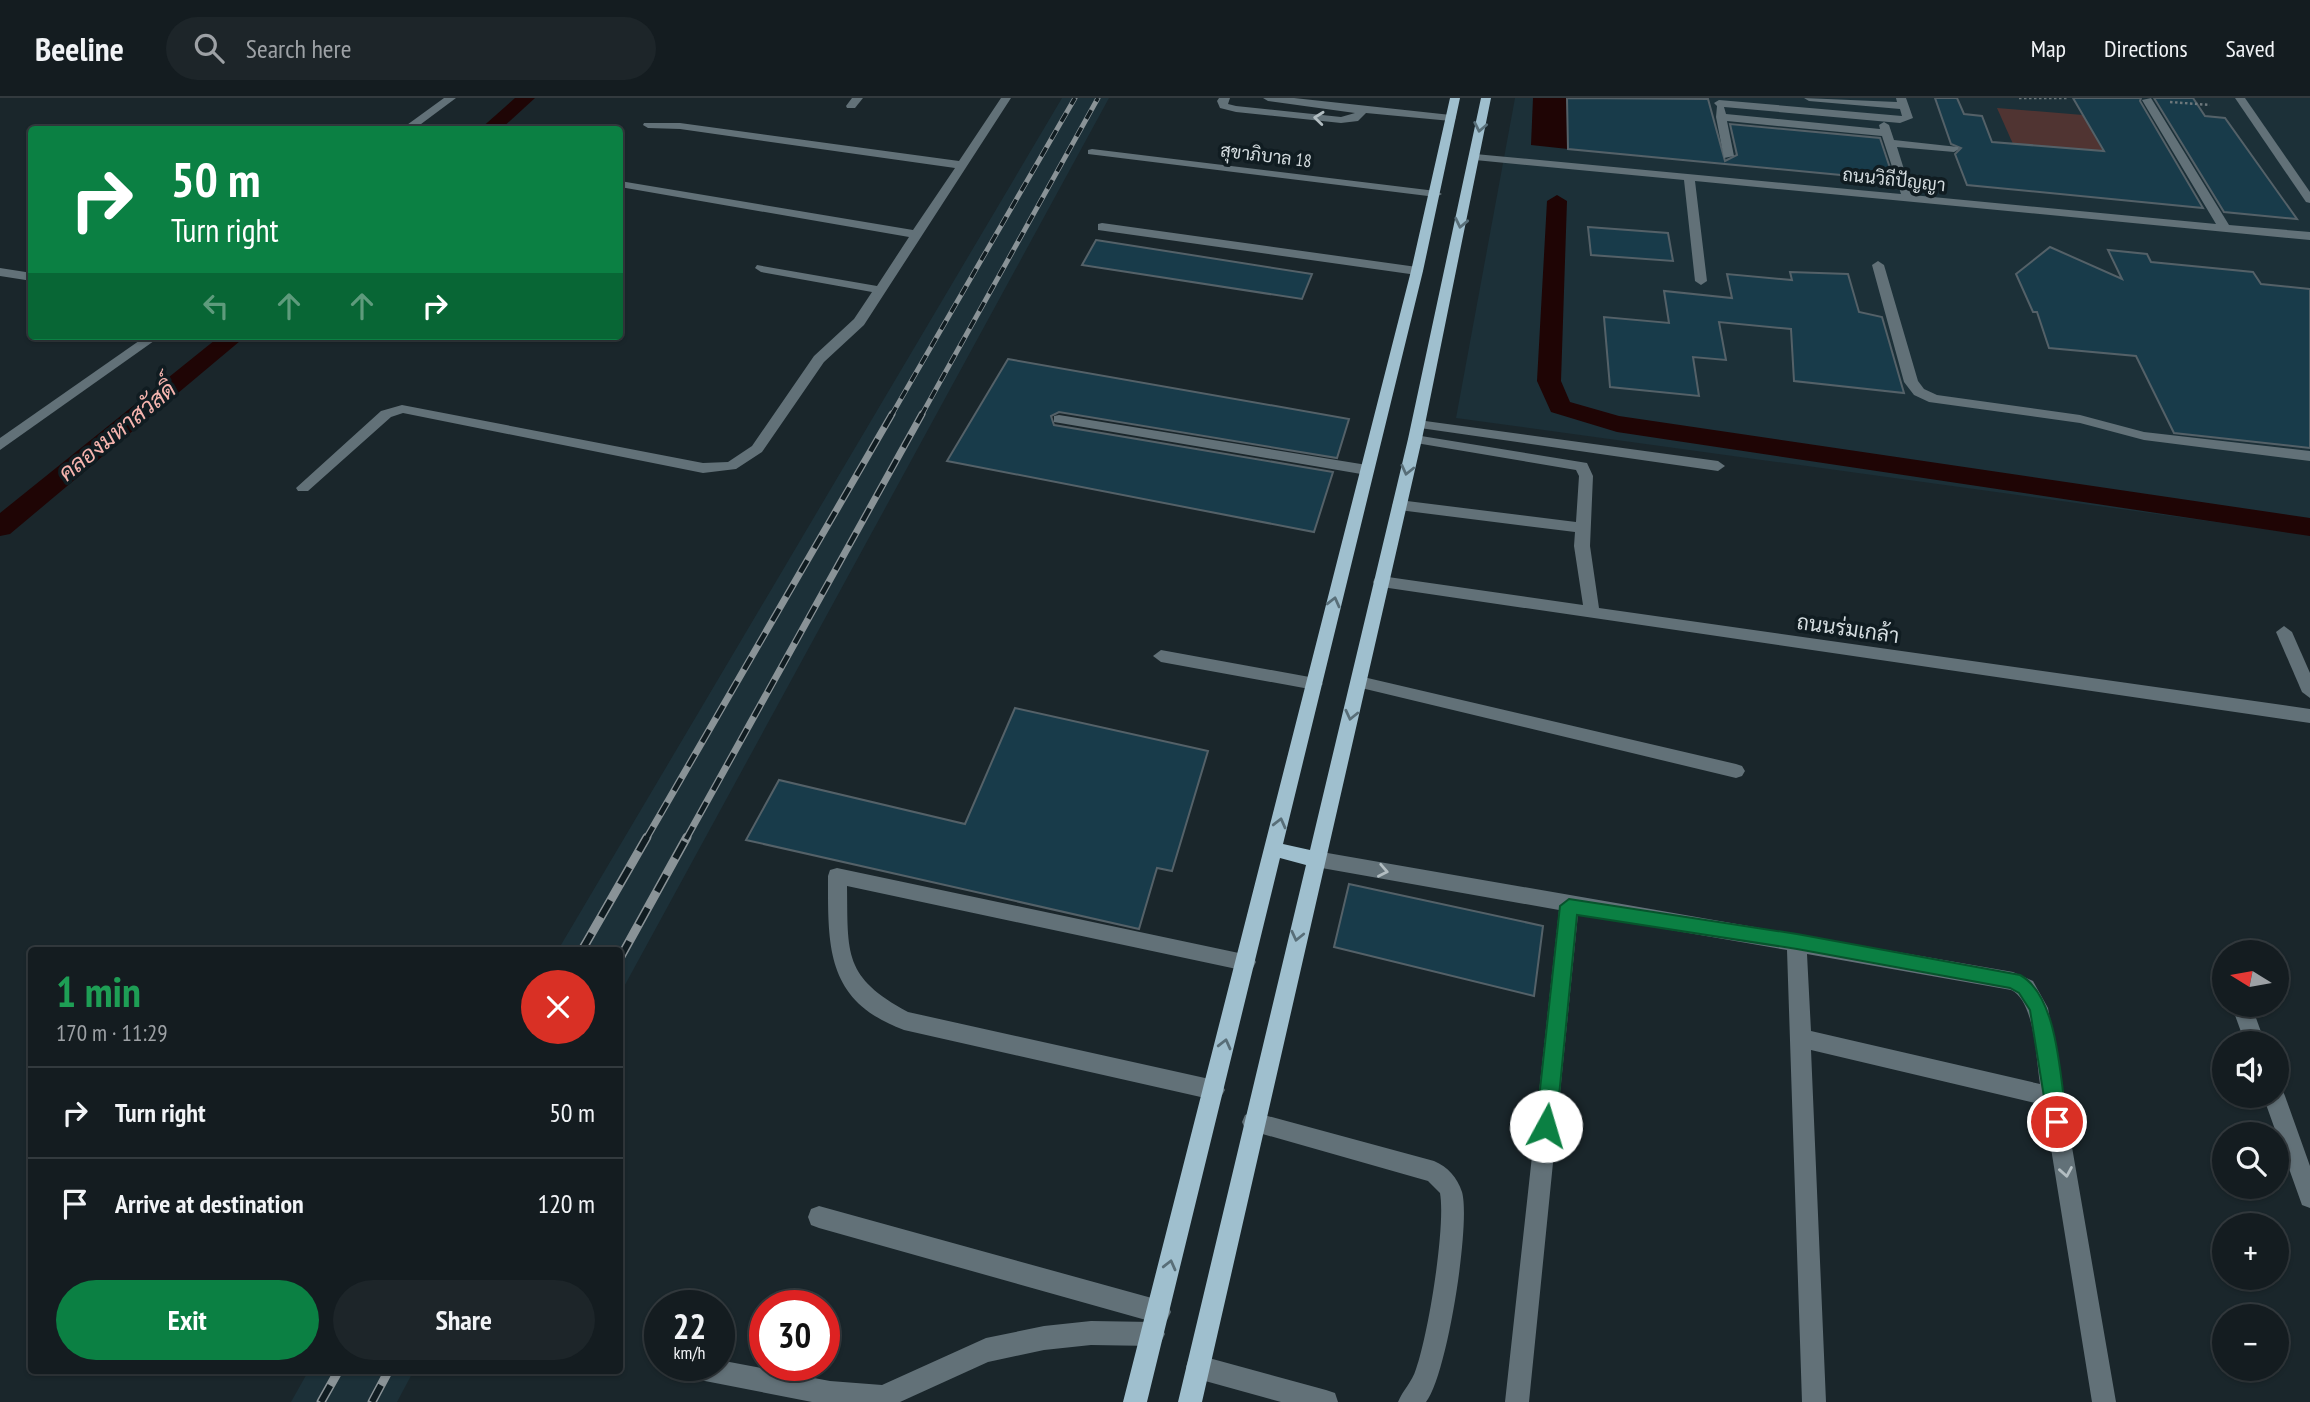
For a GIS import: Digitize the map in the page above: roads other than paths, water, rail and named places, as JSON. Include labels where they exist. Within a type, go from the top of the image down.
[{"type":"main road","points":[[1135,1402],[1436,194],[1455,98]]},
{"type":"main road","points":[[1190,1402],[1253,1122],[1359,682],[1416,431],[1486,98]]},
{"type":"main road","points":[[1273,849],[1316,859]]},
{"type":"street","points":[[411,126],[451,98]]},
{"type":"street","points":[[303,488],[386,414],[402,409],[703,468],[731,466],[757,449],[818,359],[859,322],[960,164],[1006,98]]},
{"type":"street","points":[[1225,98],[1222,101],[1224,106],[1236,109],[1341,120],[1359,112]]},
{"type":"street","points":[[1268,98],[1450,122]]},
{"type":"street","points":[[1728,156],[1719,101],[1906,119],[1903,102],[1809,98]]},
{"type":"street","points":[[2240,98],[2310,200]]},
{"type":"street","points":[[2147,100],[2225,230]]},
{"type":"street","points":[[1721,117],[1954,149]]},
{"type":"street","points":[[1882,118],[1908,200]]},
{"type":"street","points":[[648,125],[680,126],[960,164]]},
{"type":"street","name":"สุขาภิบาล 18","points":[[1092,152],[1436,194]]},
{"type":"street","name":"ถนนวิถีปัญญา","points":[[1475,157],[2310,236]]},
{"type":"street","points":[[1689,178],[1701,281]]},
{"type":"street","points":[[623,185],[915,234]]},
{"type":"street","points":[[1102,227],[1417,271]]},
{"type":"street","points":[[1878,265],[1911,383],[1919,392],[1934,399],[2080,419],[2144,436],[2310,456]]},
{"type":"street","points":[[761,268],[879,290]]},
{"type":"street","points":[[0,272],[28,276]]},
{"type":"street","points":[[0,445],[149,340]]},
{"type":"street","points":[[1059,419],[1367,470]]},
{"type":"street","points":[[1416,431],[1718,466]]},
{"type":"street","points":[[1416,431],[1582,466],[1586,476],[1582,546],[1592,614]]},
{"type":"street","points":[[1399,505],[1583,528]]},
{"type":"street","name":"ถนนร่มเกล้า","points":[[1381,582],[2310,716]]},
{"type":"street","points":[[2284,632],[2310,692]]},
{"type":"street","points":[[1161,656],[1315,684]]},
{"type":"street","points":[[1359,682],[1736,771]]},
{"type":"street","points":[[1316,859],[1569,906],[1797,942],[2013,981],[2026,987],[2038,1008],[2104,1402]]},
{"type":"street","points":[[1214,1090],[904,1021],[875,1007],[852,987],[839,959],[837,876],[1246,962]]},
{"type":"street","points":[[1517,1402],[1569,906]]},
{"type":"street","points":[[1797,942],[1814,1402]]},
{"type":"street","points":[[1801,1038],[2053,1097]]},
{"type":"street","points":[[2278,1108],[2310,1197]]},
{"type":"street","points":[[1253,1122],[1434,1172],[1448,1181],[1453,1193],[1452,1213],[1434,1357],[1417,1396],[1410,1402]]},
{"type":"street","points":[[819,1217],[1156,1323]]},
{"type":"street","points":[[735,1376],[830,1393],[883,1397],[986,1350],[1044,1338],[1156,1323]]},
{"type":"street","points":[[1198,1367],[1326,1402]]},
{"type":"waterway","name":"คลองมหาสวัสดิ์","points":[[493,126],[526,98]]},
{"type":"waterway","points":[[1557,201],[1549,381],[1560,407],[1617,424],[2310,527]]},
{"type":"waterway","name":"คลองมหาสวัสดิ์","points":[[0,527],[229,340]]},
{"type":"railway","points":[[891,416],[1075,98]]},
{"type":"railway","points":[[921,416],[1098,98]]},
{"type":"railway","points":[[646,839],[892,414]]},
{"type":"railway","points":[[686,839],[922,414]]},
{"type":"railway","points":[[584,947],[647,837]]},
{"type":"railway","points":[[623,953],[687,837]]},
{"type":"railway","points":[[321,1402],[337,1374]]},
{"type":"railway","points":[[372,1402],[387,1374]]}]
